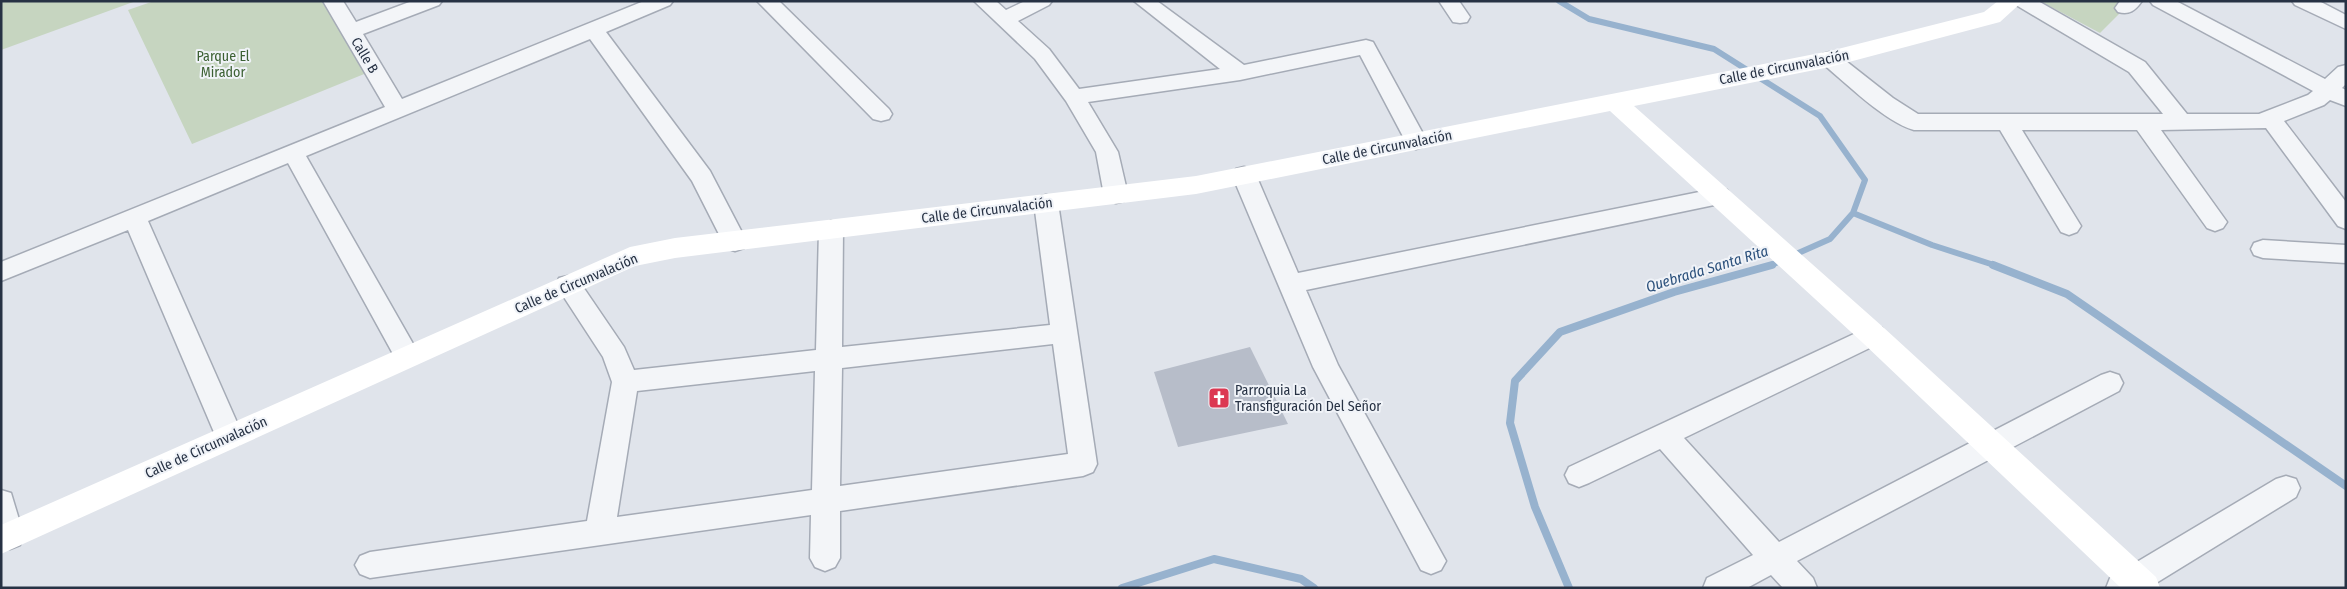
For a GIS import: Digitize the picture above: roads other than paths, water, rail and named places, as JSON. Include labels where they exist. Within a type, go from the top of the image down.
[{"type":"street","name":"Calle B","points":[[334,1],[397,109]]},
{"type":"street","points":[[351,31],[432,1]]},
{"type":"street","points":[[1,272],[662,1]]},
{"type":"street","points":[[767,1],[881,114]]},
{"type":"street","points":[[984,1],[1042,54],[1074,97],[1107,152],[1116,195]]},
{"type":"street","points":[[1005,19],[1042,1]]},
{"type":"street","points":[[1144,1],[1240,73]]},
{"type":"street","name":"Calle de Circunvalación","points":[[6,538],[630,257],[675,248],[1196,185],[1830,59],[1992,17],[2012,1]]},
{"type":"street","points":[[2023,1],[2137,67],[2181,122]]},
{"type":"street","points":[[2160,1],[2336,94]]},
{"type":"street","points":[[2302,1],[2346,23]]},
{"type":"street","points":[[594,30],[702,177],[736,242]]},
{"type":"street","points":[[1074,97],[1240,73],[1366,47],[1416,141]]},
{"type":"street","points":[[1830,59],[1885,103],[1914,122],[2261,122],[2336,94],[2346,72]]},
{"type":"street","points":[[1614,101],[1873,335],[1992,446],[2133,585],[2286,488]]},
{"type":"street","points":[[2270,118],[2346,220]]},
{"type":"street","points":[[2006,121],[2069,226]]},
{"type":"street","points":[[2143,121],[2214,222]]},
{"type":"street","points":[[293,152],[407,356]]},
{"type":"street","points":[[1244,175],[1326,367],[1432,561]]},
{"type":"street","points":[[1291,284],[1719,196]]},
{"type":"street","points":[[370,565],[1083,464],[1046,203]]},
{"type":"street","points":[[134,217],[230,436]]},
{"type":"street","points":[[825,558],[831,230]]},
{"type":"street","points":[[2263,249],[2346,254]]},
{"type":"street","points":[[568,285],[615,354],[625,382],[600,531]]},
{"type":"street","points":[[625,382],[1065,334]]},
{"type":"street","points":[[1579,474],[1873,335]]},
{"type":"street","points":[[1718,588],[2110,383]]},
{"type":"street","points":[[1663,434],[1802,588]]},
{"type":"street","points":[[1,502],[6,538]]},
{"type":"waterway","name":"Quebrada Santa Rita","points":[[1559,1],[1589,19],[1714,49],[1820,116],[1865,180],[1853,213]]},
{"type":"waterway","name":"Quebrada Santa Rita","points":[[1770,266],[1830,239],[1853,213]]},
{"type":"waterway","points":[[1853,213],[1932,245],[1997,266]]},
{"type":"waterway","points":[[1993,265],[2067,294],[2346,486]]},
{"type":"waterway","name":"Quebrada Santa Rita","points":[[1569,588],[1535,507],[1510,423],[1515,381],[1560,332],[1674,292],[1770,266]]},
{"type":"waterway","name":"Quebrada Santa Rita","points":[[1122,588],[1214,559],[1301,579],[1314,588]]},
{"type":"place","name":"Parroquia La Transfiguración Del Señor","points":[[1219,398]]},
{"type":"park label","name":"Parque El Mirador","points":[[223,64]]}]
